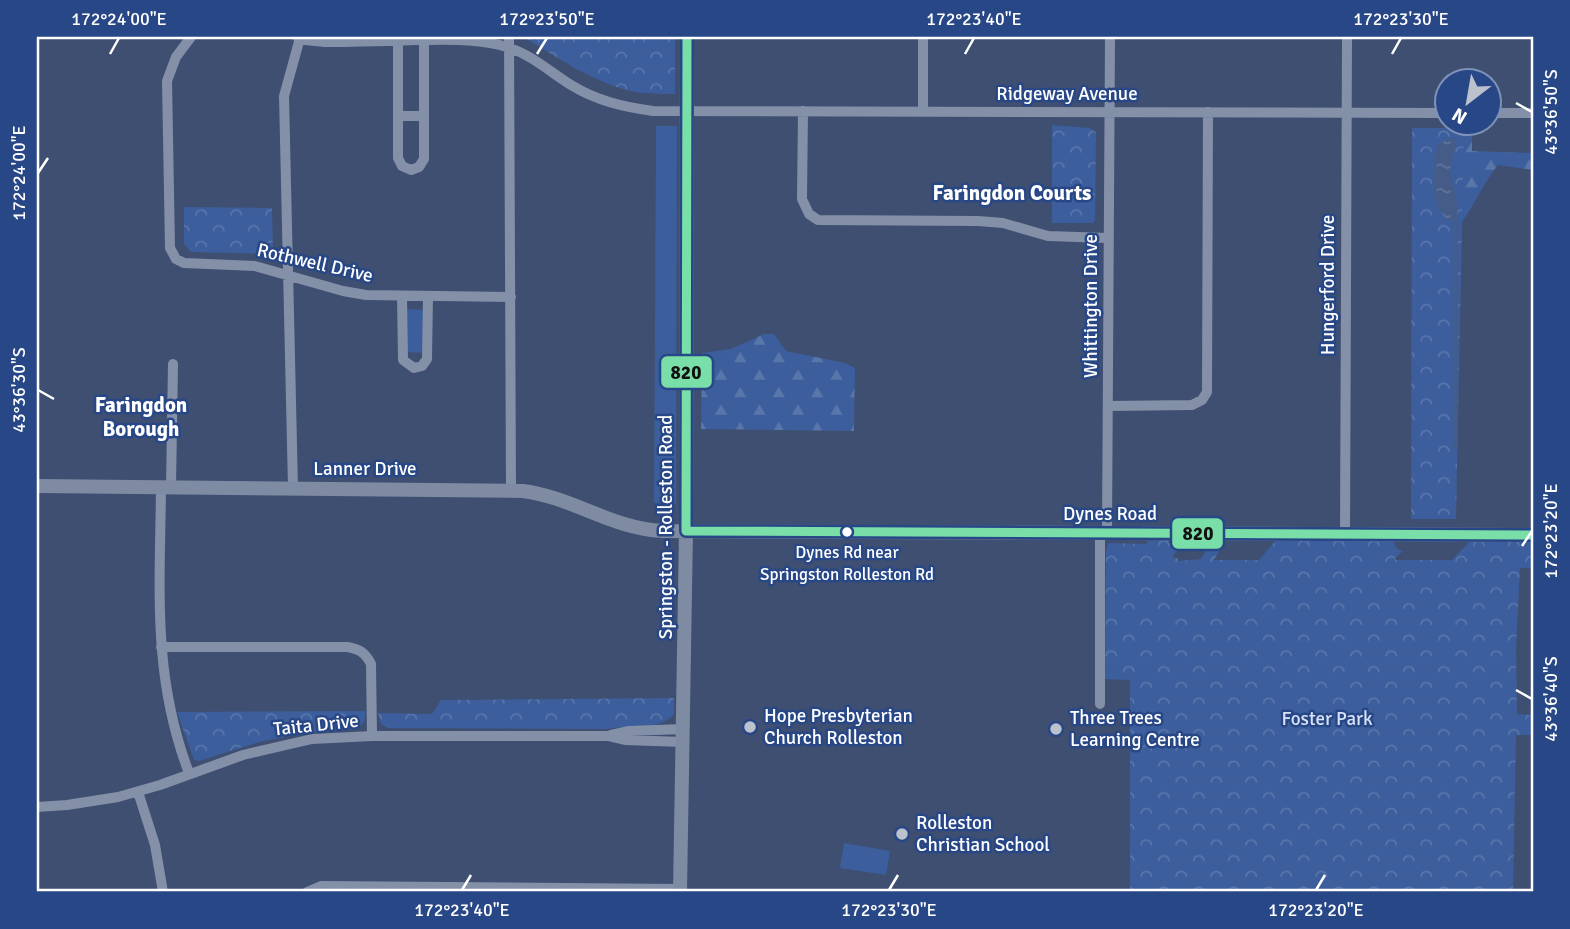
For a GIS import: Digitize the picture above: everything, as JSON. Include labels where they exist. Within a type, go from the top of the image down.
[{"type":"street","name":"Rothwell Drive","points":[[191,37],[176,57],[167,81],[171,251],[176,259],[184,263],[243,264],[355,293],[511,297]]},
{"type":"street","points":[[293,488],[284,96],[299,37]]},
{"type":"street","name":"Ridgeway Avenue","points":[[299,37],[325,42],[509,42],[573,86],[611,103],[653,111],[1434,113]]},
{"type":"street","name":"Springston - Rolleston Road","points":[[680,891],[686,531],[687,37]]},
{"type":"street","points":[[922,111],[923,37]]},
{"type":"street","name":"Whittington Drive","points":[[1100,704],[1108,406],[1110,37]]},
{"type":"street","name":"Hungerford Drive","points":[[1345,534],[1347,37]]},
{"type":"street","points":[[398,41],[398,158],[402,166],[411,170],[419,167],[424,159],[424,40]]},
{"type":"street","points":[[509,42],[511,490]]},
{"type":"street","points":[[803,111],[802,199],[806,209],[818,220],[978,221],[1003,223],[1048,236],[1108,238]]},
{"type":"street","points":[[1108,406],[1192,405],[1202,400],[1208,392],[1208,112]]},
{"type":"street","points":[[1504,113],[1533,113]]},
{"type":"street","points":[[398,116],[424,116]]},
{"type":"street","points":[[402,296],[403,360],[414,368],[422,366],[427,359],[428,296]]},
{"type":"street","points":[[173,364],[161,647],[165,688],[189,773]]},
{"type":"street","name":"Lanner Drive","points":[[37,486],[511,490],[549,496],[630,527],[686,531]]},
{"type":"street","name":"Dynes Road","points":[[686,531],[1533,535]]},
{"type":"street","points":[[161,647],[359,649],[367,655],[372,664],[372,736]]},
{"type":"street","name":"Taita Drive","points":[[37,807],[94,802],[138,792],[243,755],[286,743],[337,737],[608,736],[625,740],[683,736]]},
{"type":"street","points":[[138,792],[155,845],[163,892]]},
{"type":"street","points":[[307,892],[321,886],[680,891]]},
{"type":"green space","points":[[524,37],[675,37],[675,94],[642,93],[603,82]]},
{"type":"green space","points":[[1052,125],[1089,128],[1096,132],[1093,223],[1052,223]]},
{"type":"green space","points":[[656,126],[677,126],[676,504],[654,503]]},
{"type":"green space","points":[[1412,128],[1434,128],[1434,136],[1464,136],[1456,519],[1411,519]]},
{"type":"green space","points":[[1472,136],[1472,151],[1533,153],[1533,170],[1498,165],[1451,235],[1430,141]]},
{"type":"green space","points":[[184,207],[272,208],[273,254],[191,252],[184,244]]},
{"type":"green space","points":[[407,309],[423,310],[423,353],[407,352]]},
{"type":"green space","points":[[764,334],[774,334],[786,351],[845,363],[855,368],[854,431],[701,429],[702,353],[731,349]]},
{"type":"green space","name":"Foster Park","points":[[1168,540],[1171,547],[1179,548],[1172,557],[1179,561],[1201,559],[1208,547],[1220,549],[1214,560],[1259,560],[1275,541],[1393,541],[1397,549],[1403,551],[1396,560],[1452,560],[1470,541],[1533,542],[1533,568],[1520,568],[1516,648],[1517,714],[1533,715],[1533,735],[1516,735],[1513,892],[1130,892],[1130,680],[1105,679],[1106,552],[1108,543],[1146,544],[1148,541]]},
{"type":"green space","points":[[674,698],[674,714],[661,723],[607,729],[388,728],[381,724],[378,713],[432,714],[441,700]]},
{"type":"green space","points":[[365,711],[363,722],[356,729],[305,733],[259,742],[199,761],[194,760],[177,712]]},
{"type":"green space","points":[[844,843],[890,851],[886,875],[840,868]]},
{"type":"water","points":[[1452,138],[1457,142],[1451,171],[1458,208],[1456,219],[1449,221],[1438,205],[1434,174],[1438,144]]},
{"type":"waterway","points":[[1456,219],[1456,447]]},
{"type":"transit line","name":"820","points":[[687,37],[686,531],[1533,535]]},
{"type":"place","name":"Dynes Rd near Springston Rolleston Rd","points":[[847,532]]},
{"type":"place","name":"Hope Presbyterian Church Rolleston","points":[[750,727]]},
{"type":"place","name":"Three Trees Learning Centre","points":[[1056,729]]},
{"type":"place","name":"Rolleston Christian School","points":[[902,834]]},
{"type":"district","name":"Faringdon Courts","points":[[1012,193]]},
{"type":"district","name":"Faringdon Borough","points":[[141,417]]}]
